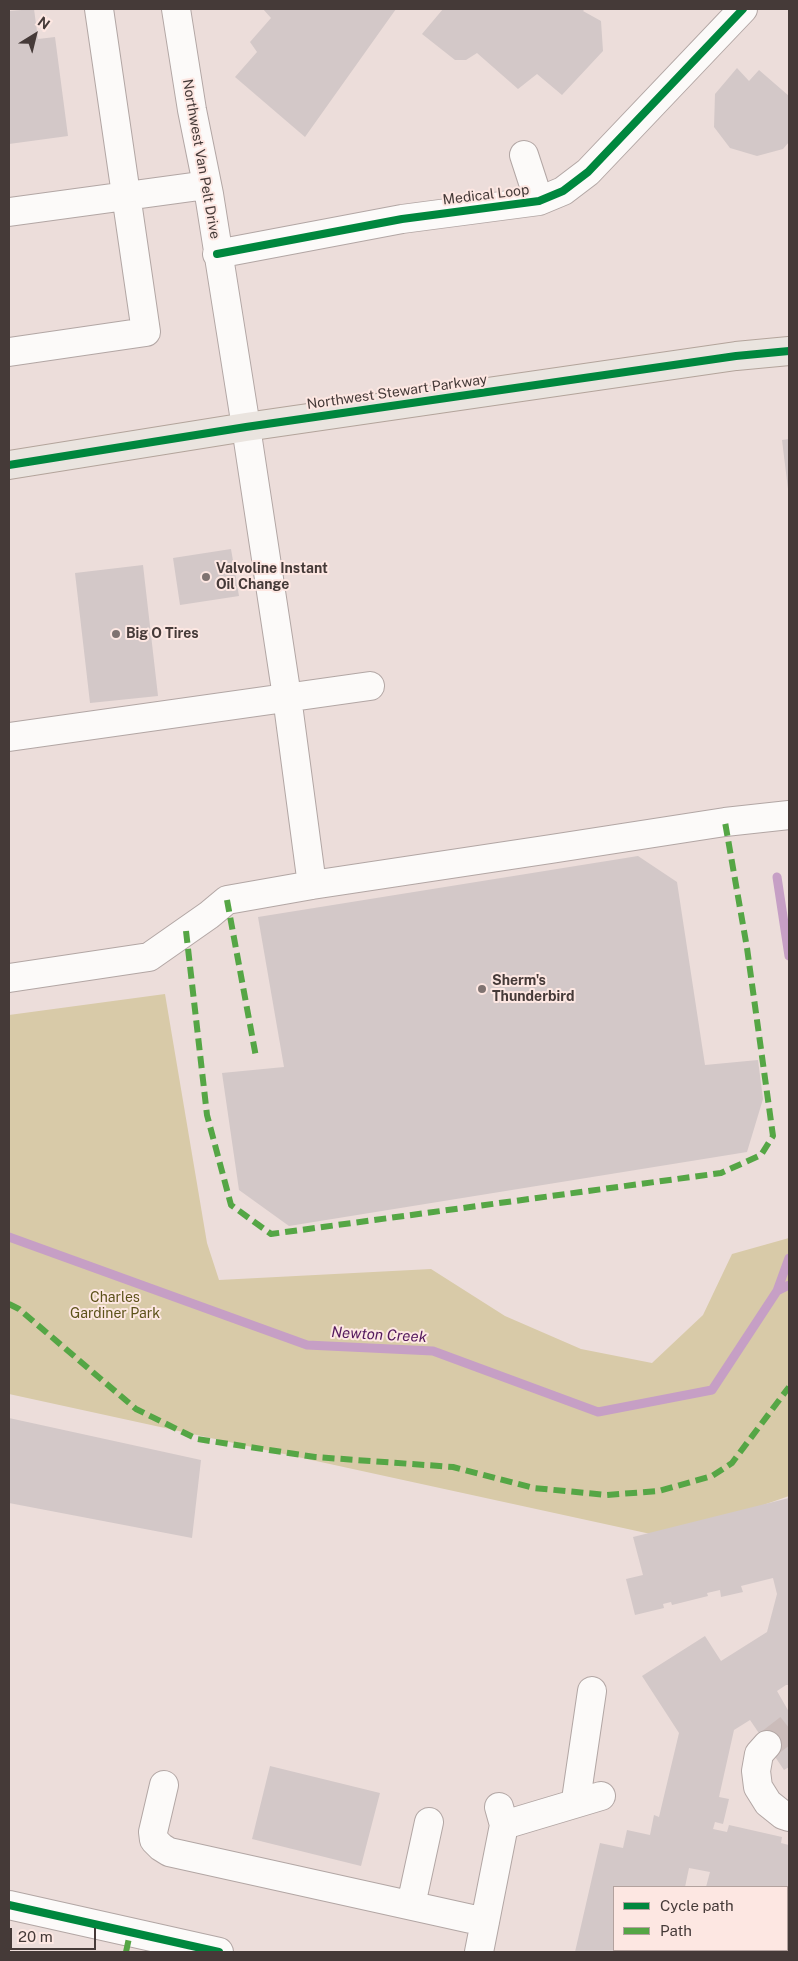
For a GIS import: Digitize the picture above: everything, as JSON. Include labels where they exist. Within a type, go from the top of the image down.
[{"type":"main road","name":"Northwest Stewart Parkway","points":[[9,465],[246,427],[736,356],[789,351]]},
{"type":"street","points":[[9,352],[146,332],[99,9]]},
{"type":"street","name":"Northwest Van Pelt Drive","points":[[176,9],[192,110],[207,185],[246,427],[287,697],[312,885]]},
{"type":"street","name":"Medical Loop","points":[[217,254],[402,218],[539,201],[563,191],[588,172],[742,9]]},
{"type":"street","points":[[524,154],[539,201]]},
{"type":"street","points":[[9,212],[207,185]]},
{"type":"street","points":[[9,737],[370,686]]},
{"type":"street","points":[[9,978],[149,957],[227,900],[312,885],[725,822],[789,815]]},
{"type":"street","points":[[479,1952],[502,1816],[590,1799],[577,1793],[592,1691]]},
{"type":"street","points":[[767,1745],[759,1754],[756,1771],[758,1787],[768,1803],[783,1815],[789,1817]]},
{"type":"street","points":[[164,1785],[153,1832],[154,1840],[160,1847],[169,1852],[485,1922]]},
{"type":"street","points":[[411,1905],[429,1822]]},
{"type":"street","points":[[9,1905],[128,1942],[219,1952]]},
{"type":"green space","name":"Charles Gardiner Park","points":[[165,994],[207,1243],[219,1280],[431,1269],[505,1316],[581,1349],[652,1363],[703,1315],[732,1254],[789,1238],[789,1496],[669,1538],[9,1394],[9,1015]]},
{"type":"building","points":[[34,9],[38,39],[55,37],[68,136],[9,144],[9,11]]},
{"type":"building","points":[[263,9],[396,9],[305,137],[235,77],[257,52],[250,42],[271,18]]},
{"type":"building","points":[[443,9],[585,9],[583,11],[601,21],[603,51],[562,95],[537,74],[518,89],[477,53],[466,60],[455,60],[422,34]]},
{"type":"building","points":[[737,68],[749,81],[759,70],[789,96],[789,142],[783,149],[757,156],[730,148],[714,127],[715,94]]},
{"type":"building","points":[[789,439],[789,489],[788,489],[782,440]]},
{"type":"building","name":"Valvoline Instant Oil Change","points":[[231,549],[239,596],[180,605],[173,558]]},
{"type":"building","name":"Big O Tires","points":[[143,565],[158,696],[90,703],[75,573]]},
{"type":"building","name":"Sherm's Thunderbird","points":[[638,856],[677,882],[705,1065],[758,1060],[763,1099],[747,1152],[289,1226],[239,1190],[222,1073],[284,1067],[258,917]]},
{"type":"building","points":[[9,1418],[201,1460],[192,1538],[9,1503]]},
{"type":"building","points":[[789,1498],[789,1685],[777,1691],[789,1712],[789,1767],[784,1770],[750,1720],[734,1730],[719,1797],[729,1799],[723,1824],[715,1822],[713,1829],[727,1832],[729,1825],[782,1837],[781,1843],[789,1845],[788,1936],[788,1886],[706,1886],[710,1872],[689,1868],[685,1886],[613,1886],[613,1951],[670,1952],[575,1952],[600,1843],[623,1848],[627,1830],[650,1835],[654,1815],[659,1817],[679,1733],[642,1676],[705,1636],[721,1661],[767,1632],[777,1594],[773,1578],[741,1586],[743,1592],[721,1597],[720,1590],[707,1593],[708,1596],[672,1605],[671,1602],[663,1604],[664,1608],[635,1615],[626,1579],[643,1575],[633,1537]]},
{"type":"building","points":[[270,1766],[380,1793],[361,1866],[252,1839]]},
{"type":"building","points":[[692,1951],[784,1951],[784,1952]]},
{"type":"waterway","points":[[777,877],[789,956]]},
{"type":"waterway","name":"Newton Creek","points":[[9,1237],[307,1345],[433,1351],[598,1412],[712,1390],[777,1291],[789,1285]]},
{"type":"waterway","points":[[777,1291],[789,1258]]},
{"type":"tunnel","points":[[767,1745],[789,1728]]},
{"type":"marked path","points":[[186,931],[207,1115],[231,1205],[271,1234],[721,1173],[761,1155],[773,1136],[747,948],[725,822]]},
{"type":"marked path","points":[[227,900],[256,1057]]},
{"type":"marked path","points":[[9,1304],[19,1309],[136,1409],[197,1439],[315,1457],[453,1467],[534,1488],[607,1495],[659,1491],[712,1476],[732,1463],[789,1387]]},
{"type":"marked path","points":[[126,1952],[130,1933]]},
{"type":"cycle path","points":[[217,254],[402,219],[539,201],[563,191],[588,172],[743,9]]},
{"type":"cycle path","points":[[9,465],[246,427],[736,356],[789,351]]},
{"type":"cycle path","points":[[9,1905],[219,1952]]},
{"type":"place","name":"Valvoline Instant Oil Change","points":[[206,577]]},
{"type":"place","name":"Big O Tires","points":[[116,634]]},
{"type":"place","name":"Sherm's Thunderbird","points":[[482,989]]}]
